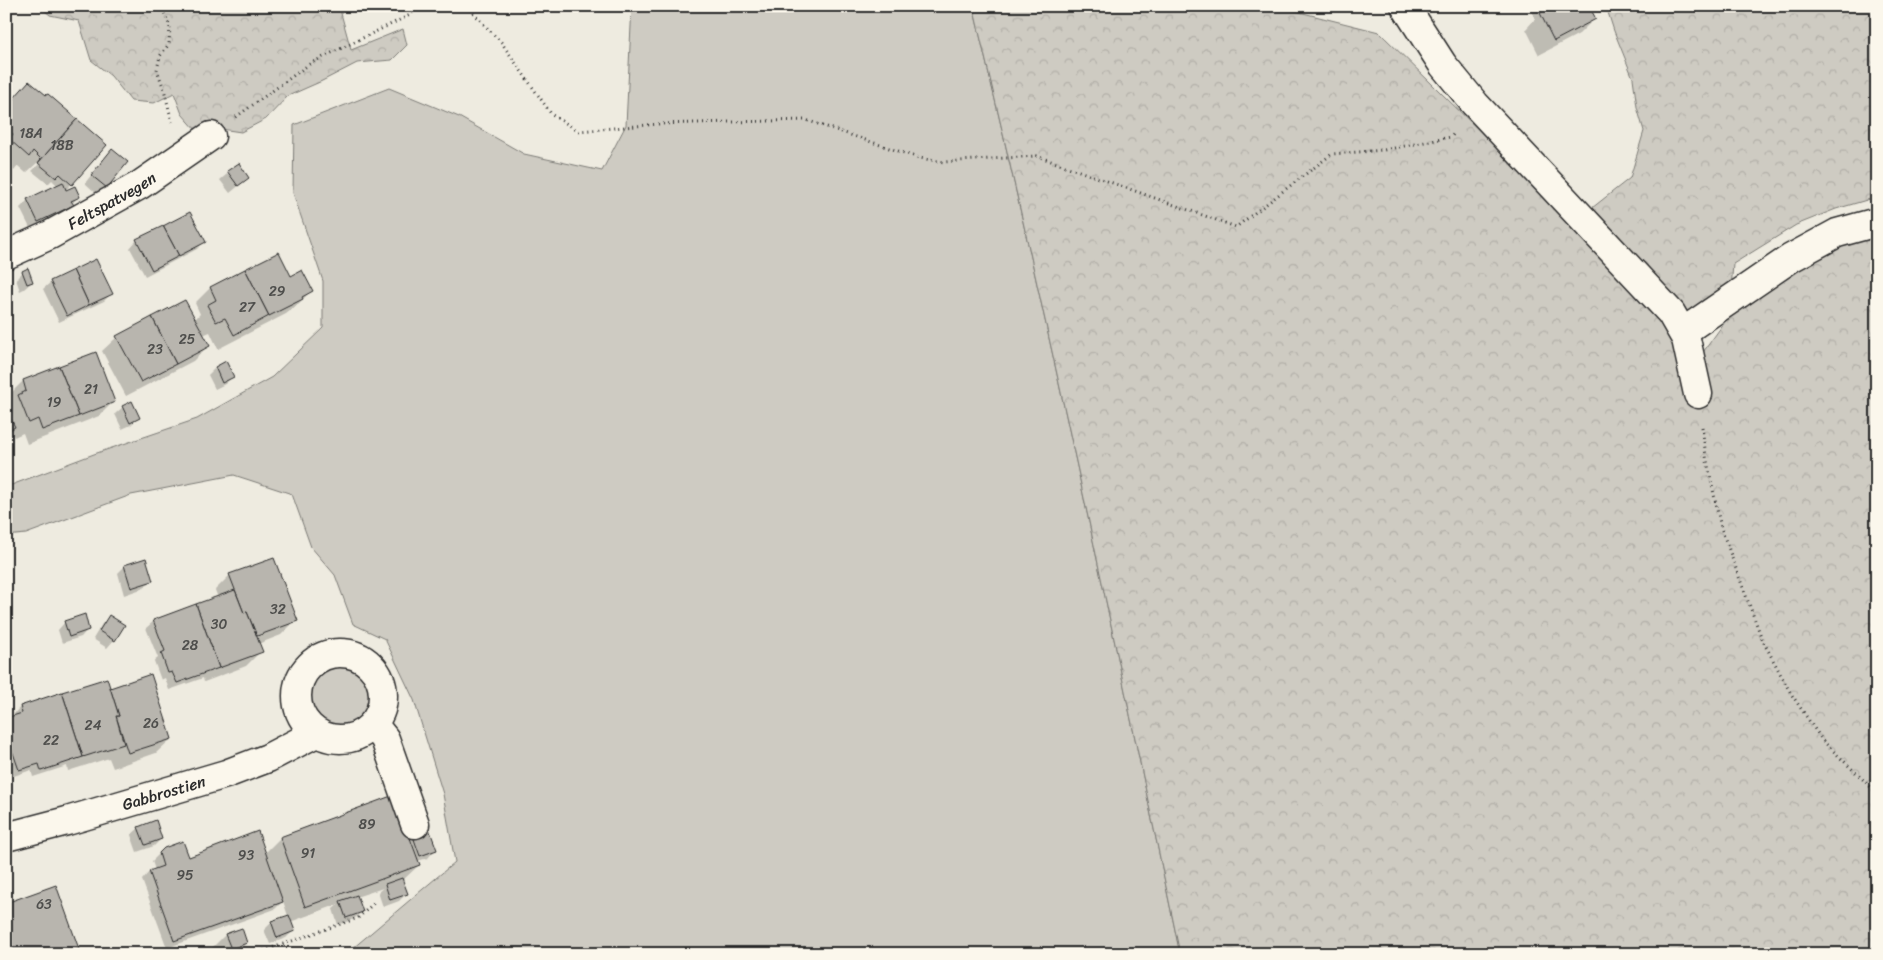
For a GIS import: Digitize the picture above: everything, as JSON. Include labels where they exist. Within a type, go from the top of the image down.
[{"type":"street","points":[[1405,6],[1443,65],[1475,104],[1671,313],[1686,339],[1698,394]]},
{"type":"street","name":"Feltspatvegen","points":[[6,255],[50,235],[140,185],[211,136]]},
{"type":"street","points":[[1683,332],[1746,287],[1791,258],[1837,233],[1877,222]]},
{"type":"street","points":[[339,652],[358,656],[373,667],[382,683],[383,706],[373,724],[357,737],[332,739],[316,733],[302,717],[296,699],[302,674],[319,657],[339,652]]},
{"type":"street","points":[[373,724],[384,739],[416,824]]},
{"type":"street","name":"Gabbrostien","points":[[6,837],[67,822],[226,774],[268,758],[316,733]]},
{"type":"path","points":[[158,6],[163,10],[170,26],[169,44],[160,56],[157,70],[164,89],[180,158]]},
{"type":"path","points":[[211,136],[311,63],[410,15],[418,6]]},
{"type":"path","points":[[466,6],[501,42],[552,115],[579,131],[659,124],[806,120],[920,158],[944,162],[1037,156],[1236,227],[1332,154],[1384,150],[1451,137],[1475,104]]},
{"type":"path","points":[[1698,394],[1706,456],[1721,528],[1762,639],[1790,692],[1822,740],[1877,792]]},
{"type":"path","points":[[249,954],[269,949],[358,918],[375,902]]},
{"type":"green space","points":[[39,6],[339,6],[351,50],[403,29],[407,45],[392,60],[357,63],[288,96],[266,119],[241,132],[208,127],[196,130],[182,114],[174,93],[154,103],[131,101],[111,76],[91,60],[79,21],[50,15]]},
{"type":"green space","points":[[632,6],[973,6],[1054,361],[1180,954],[346,954],[455,862],[443,794],[414,700],[385,639],[353,624],[335,575],[311,547],[292,494],[234,475],[131,495],[26,534],[6,536],[6,487],[94,454],[197,419],[272,377],[323,328],[323,281],[293,193],[294,125],[389,88],[459,117],[524,154],[602,171],[626,125]]},
{"type":"green space","points":[[973,6],[1275,6],[1379,32],[1608,257],[1701,355],[1732,312],[1796,265],[1877,230],[1877,954],[1180,954],[1054,361]]},
{"type":"green space","points":[[1606,6],[1877,6],[1877,197],[1836,209],[1796,225],[1733,264],[1731,289],[1710,308],[1695,344],[1654,277],[1592,208],[1630,178],[1644,131],[1637,107],[1633,78]]},
{"type":"green space","points":[[334,664],[346,664],[362,673],[369,683],[371,695],[369,707],[362,717],[346,726],[334,726],[323,721],[314,712],[309,701],[309,689],[314,678],[323,669]]},
{"type":"building","points":[[1551,6],[1589,6],[1596,19],[1554,41],[1540,13]]},
{"type":"building","points":[[29,81],[46,95],[48,94],[77,119],[38,163],[41,159],[33,151],[29,157],[9,139],[13,134],[6,128],[6,107]]},
{"type":"building","points":[[77,119],[107,145],[72,185],[60,174],[56,178],[38,163]]},
{"type":"building","points":[[112,149],[128,162],[107,188],[91,175]]},
{"type":"building","points":[[239,163],[249,178],[238,186],[227,171]]},
{"type":"building","points":[[63,182],[66,190],[75,186],[80,197],[71,201],[74,205],[38,222],[27,199]]},
{"type":"building","points":[[190,212],[206,242],[179,256],[163,226]]},
{"type":"building","points":[[163,226],[179,256],[152,270],[136,239]]},
{"type":"building","points":[[279,252],[291,276],[302,270],[313,291],[302,297],[303,299],[269,316],[245,269]]},
{"type":"building","points":[[96,259],[113,294],[89,305],[73,270]]},
{"type":"building","points":[[28,268],[33,282],[27,284],[22,271]]},
{"type":"building","points":[[245,269],[269,316],[234,335],[225,318],[216,322],[207,305],[216,300],[210,287]]},
{"type":"building","points":[[73,270],[89,305],[67,316],[50,281]]},
{"type":"building","points":[[185,300],[210,346],[176,364],[152,317]]},
{"type":"building","points":[[152,317],[176,364],[141,382],[116,336]]},
{"type":"building","points":[[96,352],[115,402],[79,416],[59,366]]},
{"type":"building","points":[[226,361],[234,377],[222,383],[215,367]]},
{"type":"building","points":[[59,366],[79,416],[42,430],[38,419],[29,423],[18,395],[26,391],[23,380]]},
{"type":"building","points":[[132,401],[140,418],[130,423],[122,406]]},
{"type":"building","points":[[6,409],[15,427],[6,432]]},
{"type":"building","points":[[146,558],[153,581],[131,588],[124,565]]},
{"type":"building","points":[[274,558],[298,621],[257,636],[247,612],[244,613],[229,574]]},
{"type":"building","points":[[235,590],[244,613],[247,612],[263,652],[219,668],[196,604]]},
{"type":"building","points":[[196,604],[219,668],[177,683],[172,672],[168,673],[161,653],[165,651],[153,620]]},
{"type":"building","points":[[85,614],[89,630],[69,637],[64,621]]},
{"type":"building","points":[[109,615],[125,625],[115,641],[99,631]]},
{"type":"building","points":[[151,674],[172,739],[128,753],[116,716],[119,716],[110,688]]},
{"type":"building","points":[[107,678],[119,716],[116,716],[124,744],[83,757],[62,692]]},
{"type":"building","points":[[62,692],[83,757],[41,771],[39,764],[19,770],[6,733],[6,718],[22,713],[20,706]]},
{"type":"building","points":[[394,795],[420,865],[305,907],[280,837]]},
{"type":"building","points":[[156,820],[162,839],[145,845],[138,827]]},
{"type":"building","points":[[427,823],[437,850],[420,856],[410,828]]},
{"type":"building","points":[[258,831],[283,902],[174,941],[149,871],[163,866],[159,853],[164,848],[183,841],[189,857]]},
{"type":"building","points":[[402,878],[408,894],[390,900],[385,884]]},
{"type":"building","points":[[56,885],[79,949],[66,954],[6,954],[6,903]]},
{"type":"building","points":[[357,895],[363,912],[346,918],[340,901]]},
{"type":"building","points":[[289,915],[295,931],[277,938],[271,921]]},
{"type":"building","points":[[242,928],[247,943],[231,949],[225,934]]}]
